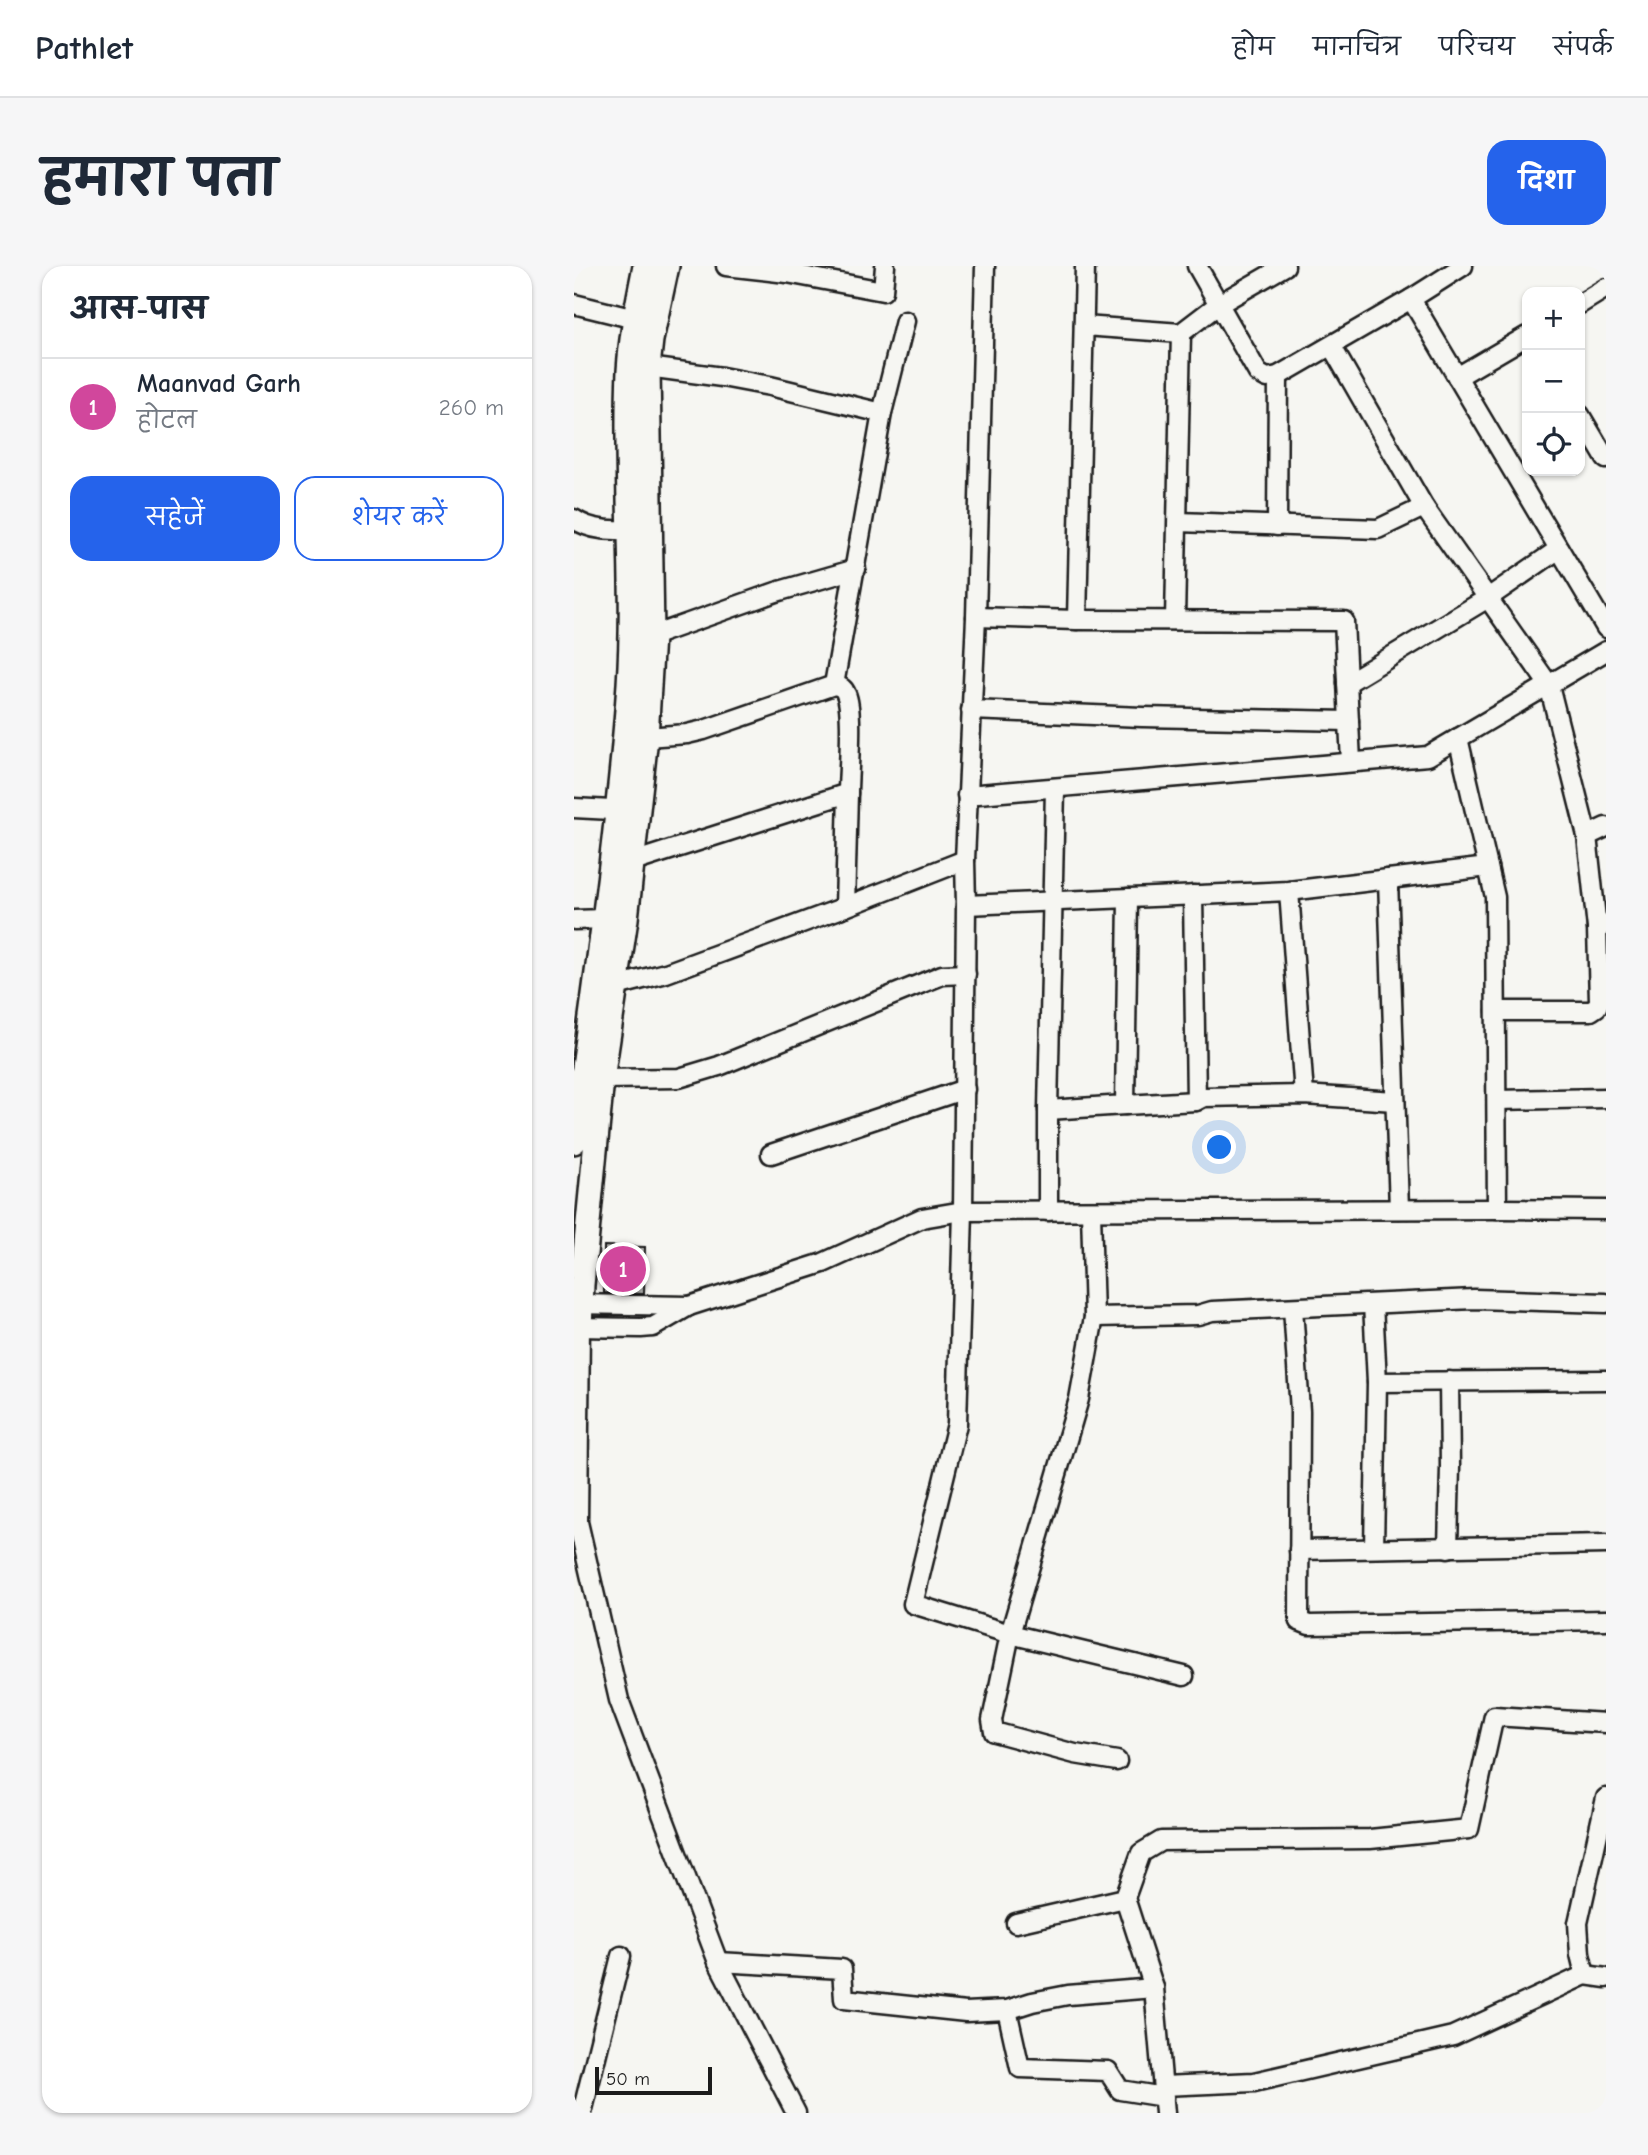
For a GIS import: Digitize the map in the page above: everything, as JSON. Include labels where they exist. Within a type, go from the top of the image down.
[{"type":"street","points":[[574,1142],[604,919],[646,737],[653,636],[629,391],[635,319],[645,266]]},
{"type":"street","points":[[667,266],[648,367],[641,530],[632,604],[627,810],[633,862],[602,1079],[577,1316],[576,1522],[619,1700],[718,1962],[796,2113]]},
{"type":"street","points":[[726,266],[787,269],[883,291],[885,266]]},
{"type":"street","points":[[985,266],[976,617],[965,860],[965,1089],[957,1424],[912,1604],[1010,1634],[1184,1676]]},
{"type":"street","points":[[1077,621],[1085,266]]},
{"type":"street","points":[[1197,266],[1258,373],[1267,378],[1278,376],[1332,346],[1462,266]]},
{"type":"street","points":[[1084,326],[1181,333],[1219,304],[1285,266]]},
{"type":"street","points":[[1585,302],[1604,294]]},
{"type":"street","points":[[1410,299],[1606,628]]},
{"type":"street","points":[[574,303],[635,319]]},
{"type":"street","points":[[834,685],[882,413],[905,321]]},
{"type":"street","points":[[1175,620],[1181,333]]},
{"type":"street","points":[[1457,377],[1522,339]]},
{"type":"street","points":[[1332,346],[1424,506],[1549,685],[1587,836],[1601,926],[1597,1007],[1591,1011],[1496,1011]]},
{"type":"street","points":[[648,367],[770,386],[882,413]]},
{"type":"street","points":[[1277,526],[1278,376]]},
{"type":"street","points":[[1585,423],[1606,459]]},
{"type":"street","points":[[1178,522],[1378,529],[1424,506]]},
{"type":"street","points":[[574,519],[589,527],[641,530]]},
{"type":"street","points":[[1347,683],[1489,598],[1559,550]]},
{"type":"street","points":[[653,636],[776,592],[856,569]]},
{"type":"street","points":[[976,617],[1077,621],[1344,621],[1351,762]]},
{"type":"street","points":[[967,795],[1428,756],[1606,651]]},
{"type":"street","points":[[646,737],[704,730],[834,685],[839,686],[845,692],[850,708],[845,907]]},
{"type":"street","points":[[971,710],[1349,721]]},
{"type":"street","points":[[1458,738],[1495,897],[1497,1209]]},
{"type":"street","points":[[1048,1211],[1051,901],[1055,788]]},
{"type":"street","points":[[633,862],[848,793]]},
{"type":"street","points":[[574,808],[627,810]]},
{"type":"street","points":[[1587,836],[1606,827]]},
{"type":"street","points":[[616,986],[666,973],[965,860]]},
{"type":"street","points":[[966,905],[1289,891],[1488,867]]},
{"type":"street","points":[[1388,879],[1399,1209]]},
{"type":"street","points":[[1289,891],[1304,1095]]},
{"type":"street","points":[[1193,895],[1196,1101]]},
{"type":"street","points":[[1125,1105],[1128,898]]},
{"type":"street","points":[[574,920],[604,919]]},
{"type":"street","points":[[602,1079],[679,1078],[719,1066],[942,975],[966,974]]},
{"type":"street","points":[[771,1154],[965,1089]]},
{"type":"street","points":[[1048,1110],[1196,1101],[1204,1097],[1304,1095],[1395,1101]]},
{"type":"street","points":[[1497,1100],[1606,1098]]},
{"type":"street","points":[[1091,1210],[1094,1317],[1079,1399],[1010,1634],[992,1720],[994,1732],[1075,1754],[1118,1761]]},
{"type":"street","points":[[577,1316],[689,1306],[823,1263],[922,1218],[963,1211],[1606,1210]]},
{"type":"street","points":[[1094,1317],[1198,1315],[1212,1311],[1474,1298],[1606,1303]]},
{"type":"street","points":[[1373,1304],[1377,1382],[1374,1548]]},
{"type":"street","points":[[1293,1308],[1300,1411],[1298,1621],[1309,1625],[1606,1619]]},
{"type":"street","points":[[1377,1382],[1606,1380]]},
{"type":"street","points":[[1448,1548],[1449,1381]]},
{"type":"street","points":[[1299,1550],[1606,1544]]},
{"type":"street","points":[[1164,2099],[1154,1988],[1125,1898],[1141,1853],[1161,1841],[1370,1839],[1469,1829],[1494,1717],[1606,1723]]},
{"type":"street","points":[[1585,1975],[1580,1954],[1578,1923],[1606,1798]]},
{"type":"street","points":[[1016,1923],[1125,1898]]},
{"type":"street","points":[[574,2111],[581,2113],[621,1956]]},
{"type":"street","points":[[718,1962],[842,1969],[844,1999],[966,2012],[1007,2010],[1068,1995],[1154,1988]]},
{"type":"street","points":[[1007,2010],[1020,2068],[1108,2071],[1120,2090],[1164,2099],[1254,2082],[1453,2036],[1585,1975],[1606,1978]]},
{"type":"building","points":[[604,1246],[645,1247],[644,1294],[604,1293]]},
{"type":"place","name":"Maanvad Garh","points":[[623,1269]]}]
